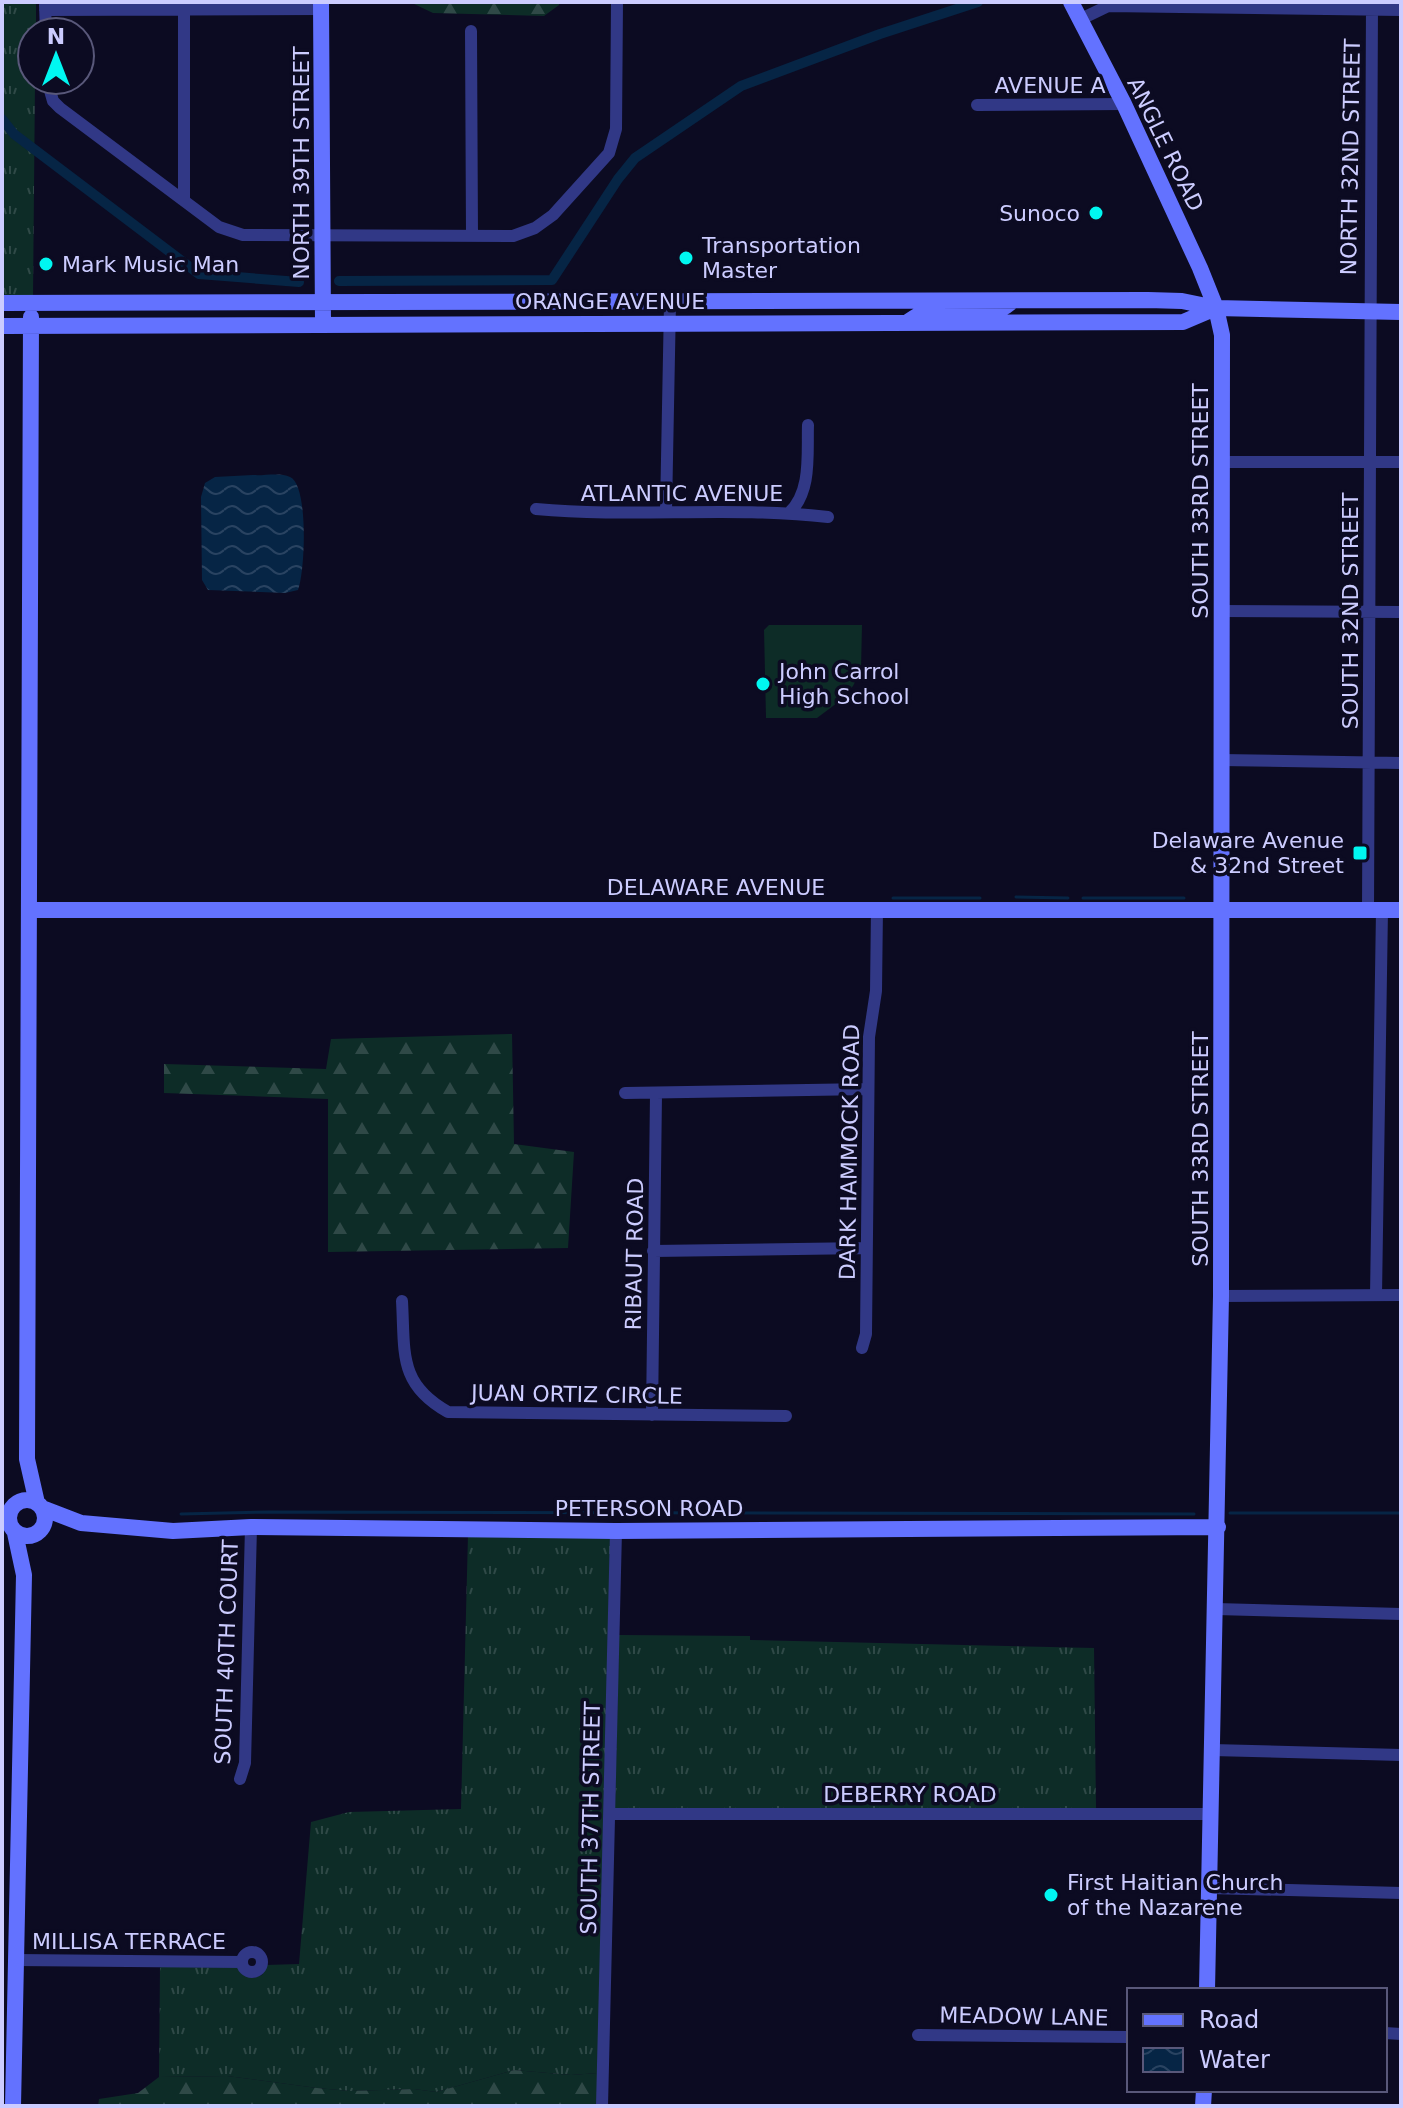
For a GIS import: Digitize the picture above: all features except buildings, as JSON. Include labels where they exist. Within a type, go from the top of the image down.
[{"type":"street","points":[[52,96],[60,108],[219,227],[243,235],[513,236],[535,228],[553,215],[609,153],[616,129],[617,2]]},
{"type":"street","name":"ANGLE ROAD","points":[[1071,2],[1124,104],[1197,260],[1216,308]]},
{"type":"street","points":[[45,6],[321,6]]},
{"type":"street","points":[[184,6],[184,199]]},
{"type":"street","name":"NORTH 39TH STREET","points":[[321,6],[323,324]]},
{"type":"street","points":[[1079,20],[1108,6],[1372,6],[1401,10]]},
{"type":"street","name":"NORTH 32ND STREET","points":[[1369,312],[1372,6]]},
{"type":"street","points":[[471,31],[472,236]]},
{"type":"street","name":"AVENUE A","points":[[977,105],[1124,104]]},
{"type":"street","points":[[905,324],[927,312],[999,310],[1014,300]]},
{"type":"street","name":"ORANGE AVENUE","points":[[2,303],[1182,301],[1216,308],[1401,312]]},
{"type":"street","points":[[24,1575],[45,1519],[27,1459],[31,303]]},
{"type":"street","points":[[666,511],[670,303]]},
{"type":"street","name":"ORANGE AVENUE","points":[[2,326],[1183,322],[1216,308]]},
{"type":"street","name":"SOUTH 33RD STREET","points":[[1207,1988],[1221,1296],[1222,335],[1216,308]]},
{"type":"street","name":"SOUTH 32ND STREET","points":[[1369,312],[1369,763],[1375,910],[1376,1295]]},
{"type":"street","points":[[789,513],[801,498],[805,482],[808,425]]},
{"type":"street","points":[[1222,462],[1401,462]]},
{"type":"street","name":"ATLANTIC AVENUE","points":[[536,509],[580,513],[789,513],[828,517]]},
{"type":"street","points":[[1221,611],[1401,612]]},
{"type":"street","points":[[1221,760],[1401,763]]},
{"type":"street","name":"DARK HAMMOCK ROAD","points":[[862,1348],[866,1334],[869,1037],[876,991],[877,908]]},
{"type":"street","name":"DELAWARE AVENUE","points":[[30,910],[1401,910]]},
{"type":"street","points":[[625,1093],[868,1089]]},
{"type":"street","name":"RIBAUT ROAD","points":[[652,1415],[656,1094]]},
{"type":"street","points":[[653,1251],[866,1248]]},
{"type":"street","points":[[1221,1296],[1401,1295]]},
{"type":"street","name":"JUAN ORTIZ CIRCLE","points":[[402,1301],[405,1354],[412,1383],[430,1402],[448,1412],[786,1416]]},
{"type":"street","points":[[13,2106],[24,1575],[9,1519],[27,1459]]},
{"type":"street","points":[[9,1519],[28,1500],[40,1506]]},
{"type":"street","name":"PETERSON ROAD","points":[[40,1506],[81,1523]]},
{"type":"street","points":[[9,1519],[26,1537],[39,1532]]},
{"type":"street","name":"PETERSON ROAD","points":[[39,1532],[81,1523],[173,1531],[251,1527],[616,1531],[1218,1527]]},
{"type":"street","name":"SOUTH 40TH COURT","points":[[240,1779],[245,1763],[251,1527]]},
{"type":"street","name":"SOUTH 37TH STREET","points":[[602,2106],[616,1531]]},
{"type":"street","points":[[1216,1609],[1401,1614]]},
{"type":"street","points":[[1212,1750],[1401,1755]]},
{"type":"street","name":"DEBERRY ROAD","points":[[610,1814],[1211,1814]]},
{"type":"street","points":[[1209,1888],[1401,1893]]},
{"type":"street","name":"MILLISA TERRACE","points":[[15,1960],[242,1962]]},
{"type":"street","name":"MEADOW LANE","points":[[918,2035],[1127,2037]]},
{"type":"green space","points":[[2,2],[36,2],[36,16],[16,16],[16,96],[35,96],[33,297],[2,297]]},
{"type":"green space","points":[[410,2],[559,2],[559,5],[544,16],[433,13]]},
{"type":"green space","points":[[769,625],[862,625],[861,670],[841,700],[817,718],[766,718],[764,630]]},
{"type":"green space","points":[[512,1034],[514,1144],[574,1152],[568,1248],[328,1252],[328,1099],[164,1093],[164,1064],[326,1069],[331,1039]]},
{"type":"green space","points":[[468,1535],[611,1536],[598,2073],[571,2075],[514,2070],[436,2092],[414,2089],[350,2091],[227,2076],[159,2077],[160,1967],[238,1967],[242,1974],[253,1978],[262,1975],[267,1965],[299,1964],[311,1822],[349,1812],[461,1809]]},
{"type":"green space","points":[[619,1635],[750,1636],[750,1640],[1094,1648],[1096,1808],[615,1808]]},
{"type":"green space","points":[[514,2070],[571,2075],[598,2073],[597,2106],[98,2106],[99,2099],[138,2093],[159,2077],[227,2076],[350,2091],[414,2089],[436,2092]]},
{"type":"water","points":[[277,474],[290,477],[296,483],[303,512],[302,566],[298,590],[285,593],[208,590],[202,580],[201,497],[205,483],[215,477]]},
{"type":"waterway","points":[[339,281],[552,280],[635,158],[741,86],[880,34],[978,2]]},
{"type":"waterway","points":[[2,119],[14,134],[199,274],[299,282]]},
{"type":"waterway","points":[[1016,897],[1068,898]]},
{"type":"waterway","points":[[893,898],[980,898]]},
{"type":"waterway","points":[[1083,898],[1184,898]]},
{"type":"waterway","points":[[1230,1513],[1401,1513]]},
{"type":"waterway","points":[[181,1514],[1194,1514]]},
{"type":"place","name":"Sunoco","points":[[1096,213]]},
{"type":"place","name":"Transportation Master","points":[[686,258]]},
{"type":"place","name":"Mark Music Man","points":[[46,264]]},
{"type":"place","name":"John Carrol High School","points":[[763,684]]},
{"type":"place","name":"Delaware Avenue & 32nd Street","points":[[1360,853]]},
{"type":"place","name":"First Haitian Church of the Nazarene","points":[[1051,1895]]}]
